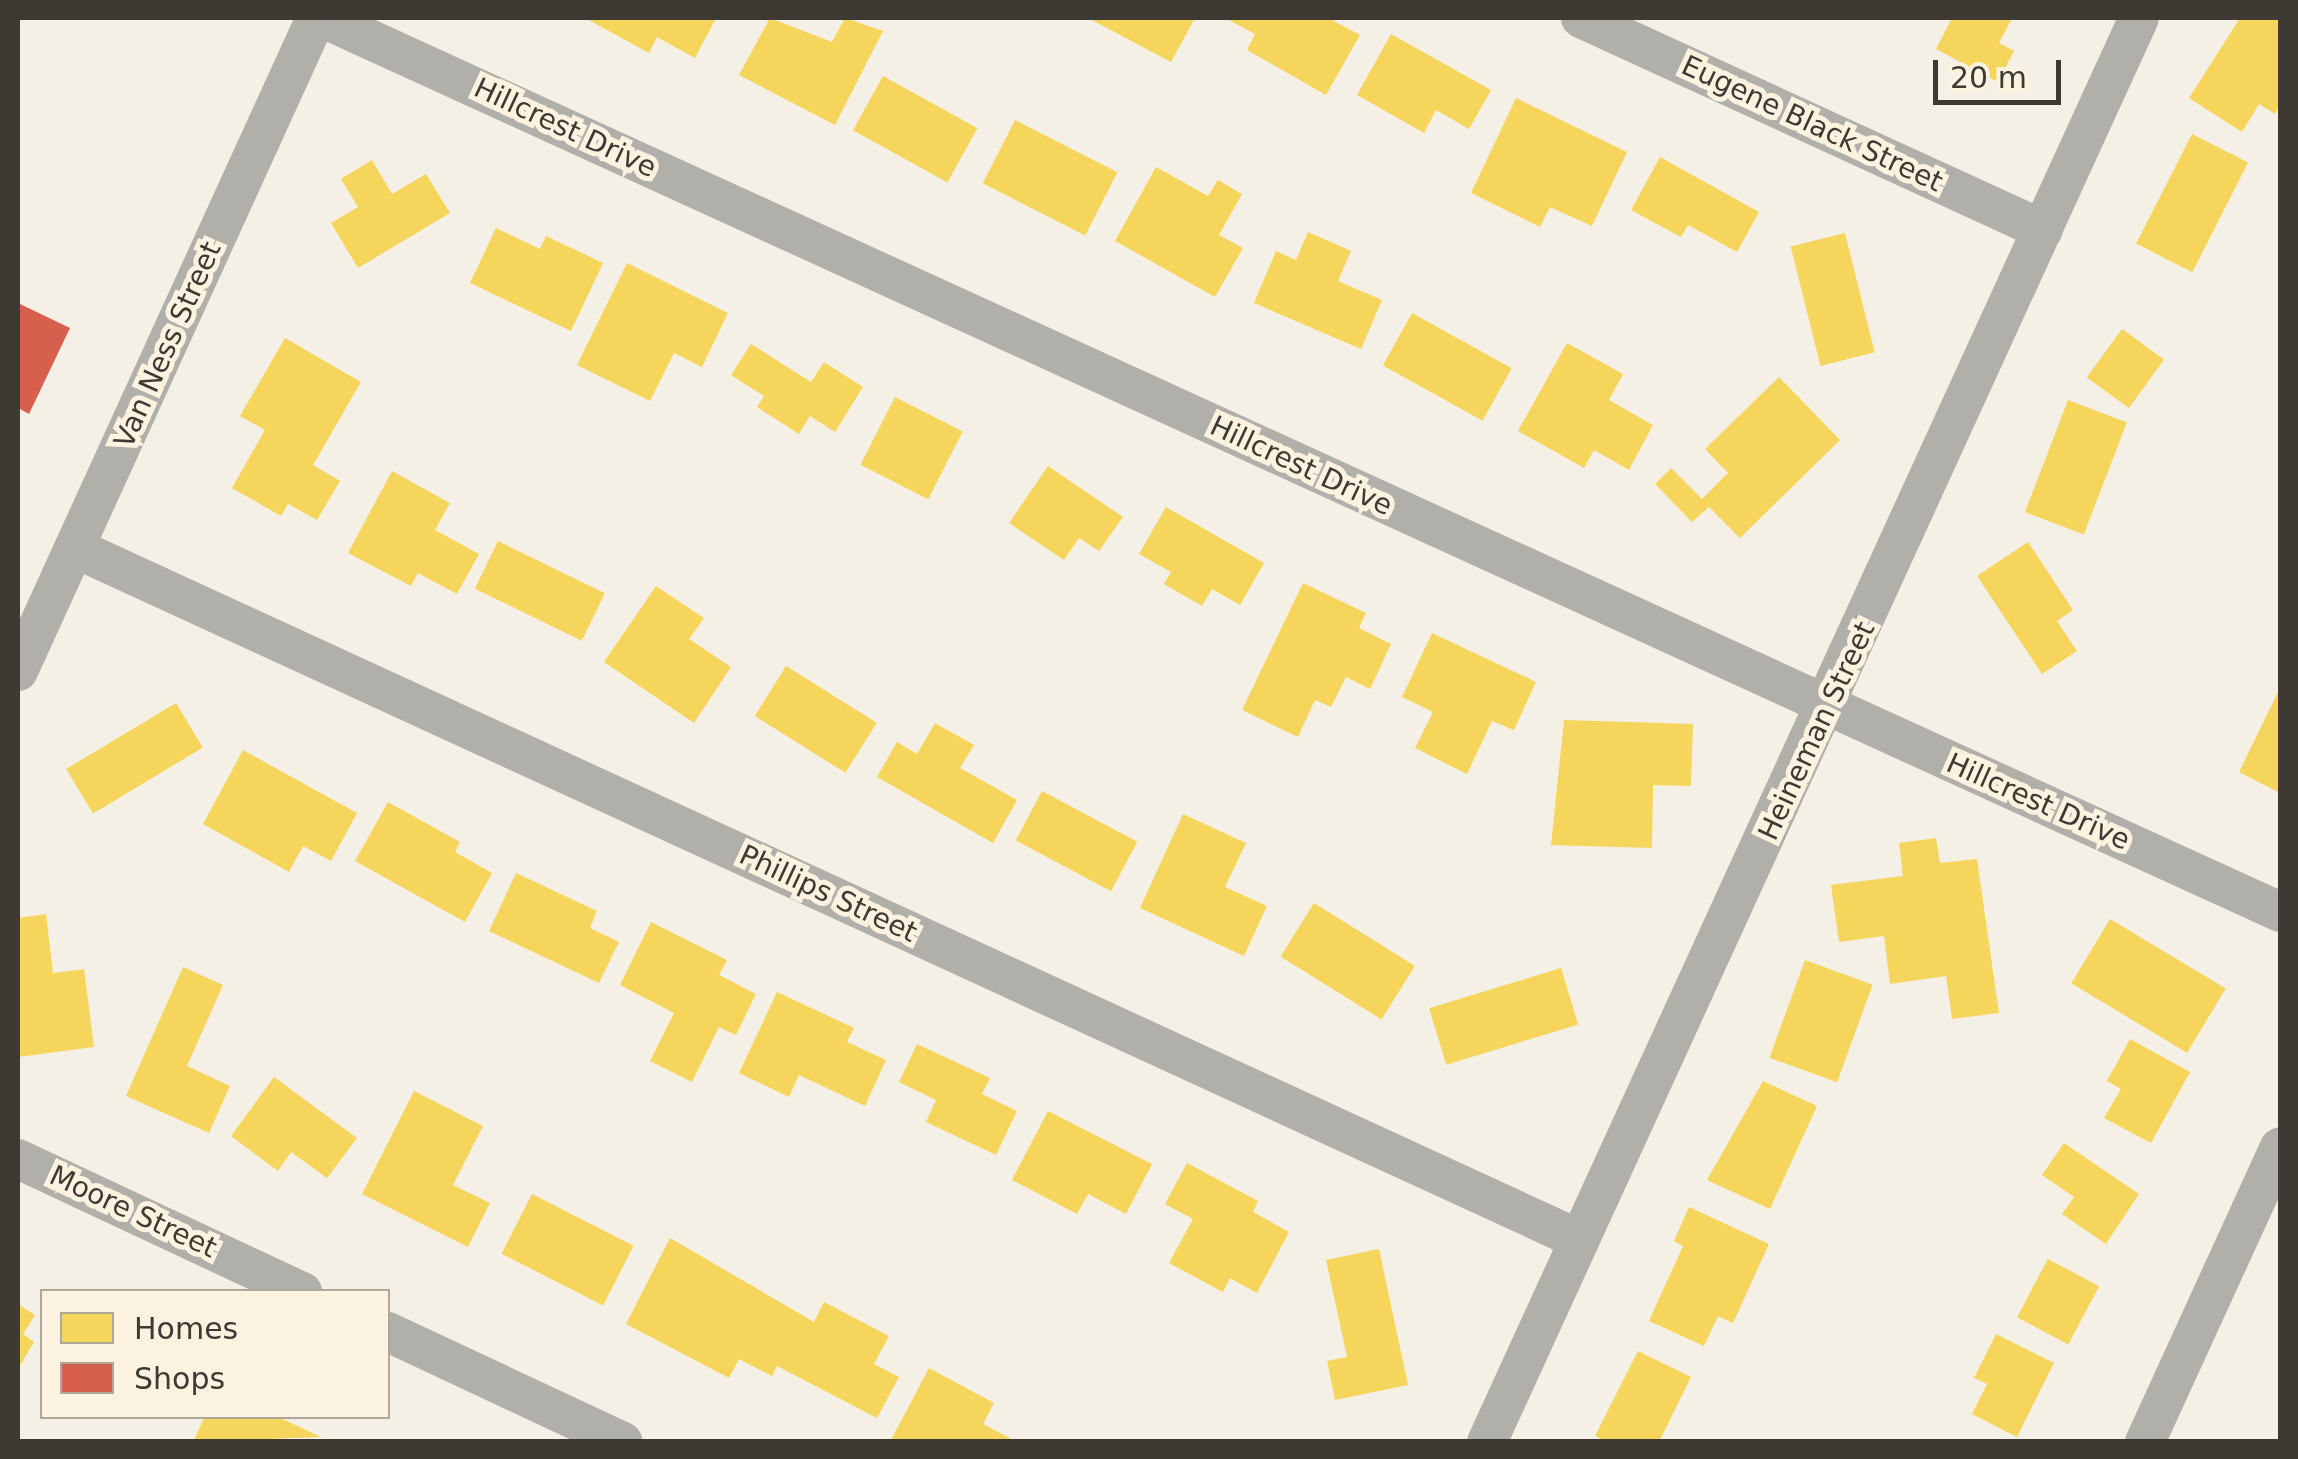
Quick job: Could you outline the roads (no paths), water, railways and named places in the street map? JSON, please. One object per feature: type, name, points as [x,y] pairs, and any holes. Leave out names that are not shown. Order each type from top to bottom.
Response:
[{"type":"street","name":"Van Ness Street","points":[[18,671],[319,18]]},
{"type":"street","name":"Hillcrest Drive","points":[[319,18],[2280,912]]},
{"type":"street","name":"Eugene Black Street","points":[[1581,18],[2043,230]]},
{"type":"street","name":"Heineman Street","points":[[1487,1442],[1828,708],[2139,18]]},
{"type":"street","name":"Phillips Street","points":[[75,548],[1580,1240]]},
{"type":"street","points":[[2145,1442],[2280,1147]]},
{"type":"street","name":"Moore Street","points":[[18,1158],[296,1289]]},
{"type":"street","points":[[390,1333],[623,1442]]}]
